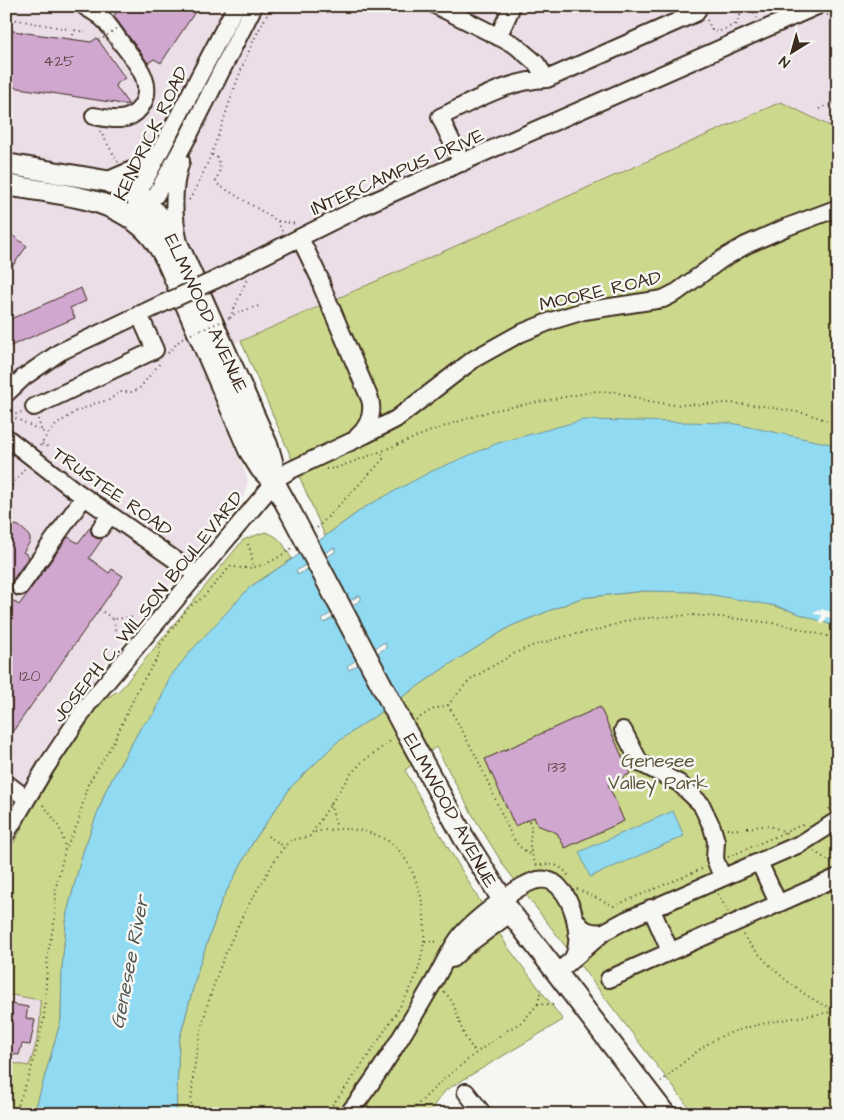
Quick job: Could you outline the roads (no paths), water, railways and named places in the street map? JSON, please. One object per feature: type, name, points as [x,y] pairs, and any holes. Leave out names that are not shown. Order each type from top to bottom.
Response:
[{"type":"main road","name":"ELMWOOD AVENUE","points":[[6,164],[106,180],[143,201],[164,222],[183,256],[268,447],[274,482]]},
{"type":"main road","name":"ELMWOOD AVENUE","points":[[6,185],[89,200],[113,208],[131,218],[152,236],[163,252],[249,450],[256,463],[274,482],[457,826],[507,907],[666,1114]]},
{"type":"street","points":[[84,6],[102,19],[142,69],[146,85],[144,102],[137,111],[126,118],[95,120]]},
{"type":"street","name":"KENDRICK ROAD","points":[[143,201],[142,186],[236,6]]},
{"type":"street","name":"KENDRICK ROAD","points":[[131,218],[143,201],[156,195],[189,135],[254,6]]},
{"type":"street","points":[[438,6],[515,45],[536,63],[547,79]]},
{"type":"street","points":[[498,37],[510,11],[509,6]]},
{"type":"street","name":"INTERCAMPUS DRIVE","points":[[6,394],[35,369],[60,352],[215,280],[295,234],[462,163],[817,6]]},
{"type":"street","points":[[462,163],[440,116],[506,87],[535,79],[547,79],[702,11]]},
{"type":"street","points":[[183,256],[176,225],[174,202],[178,170],[189,135]]},
{"type":"street","points":[[106,180],[141,166],[160,151]]},
{"type":"street","name":"MOORE ROAD","points":[[274,482],[291,470],[396,418],[474,359],[519,334],[551,321],[584,311],[663,299],[677,292],[722,259],[746,245],[838,208]]},
{"type":"street","points":[[295,234],[320,279],[322,288],[372,405],[368,423],[354,440]]},
{"type":"street","points":[[34,407],[156,350],[139,314]]},
{"type":"street","name":"TRUSTEE ROAD","points":[[6,437],[84,497],[197,575]]},
{"type":"street","name":"JOSEPH C. WILSON BOULEVARD","points":[[6,834],[26,798],[88,704],[274,482]]},
{"type":"street","points":[[20,587],[84,497]]},
{"type":"street","points":[[100,529],[110,514]]},
{"type":"street","points":[[623,730],[640,763],[669,777],[688,790],[701,804],[712,827],[716,841],[717,880]]},
{"type":"street","points":[[6,783],[26,798]]},
{"type":"street","points":[[556,973],[604,932],[651,908],[802,843],[838,820]]},
{"type":"street","points":[[759,862],[778,903]]},
{"type":"street","points":[[609,979],[838,877]]},
{"type":"street","points":[[348,1114],[382,1067],[460,936],[485,913],[507,907],[527,884],[546,880],[558,885],[563,891],[579,925],[586,931],[604,932]]},
{"type":"street","points":[[651,908],[670,951]]},
{"type":"street","points":[[572,960],[577,932],[575,918]]},
{"type":"street","points":[[466,1092],[483,1114]]},
{"type":"water","name":"Genesee River","points":[[583,420],[731,423],[830,444],[838,448],[838,627],[776,606],[695,592],[644,591],[581,598],[511,626],[447,666],[336,743],[291,787],[253,842],[222,900],[199,966],[179,1041],[176,1114],[34,1114],[61,1020],[62,968],[67,913],[83,852],[106,790],[141,727],[155,713],[170,677],[190,652],[250,587],[309,548],[365,507],[430,472],[498,443]],"holes":[[[335,548],[335,552],[298,575],[296,571]],[[358,596],[361,596],[361,600],[324,623],[322,619]],[[383,643],[386,643],[386,648],[349,670],[347,666]]]},
{"type":"water","points":[[673,811],[684,836],[590,877],[579,852]]},
{"type":"park label","name":"Genesee Valley Park","points":[[658,771]]}]
